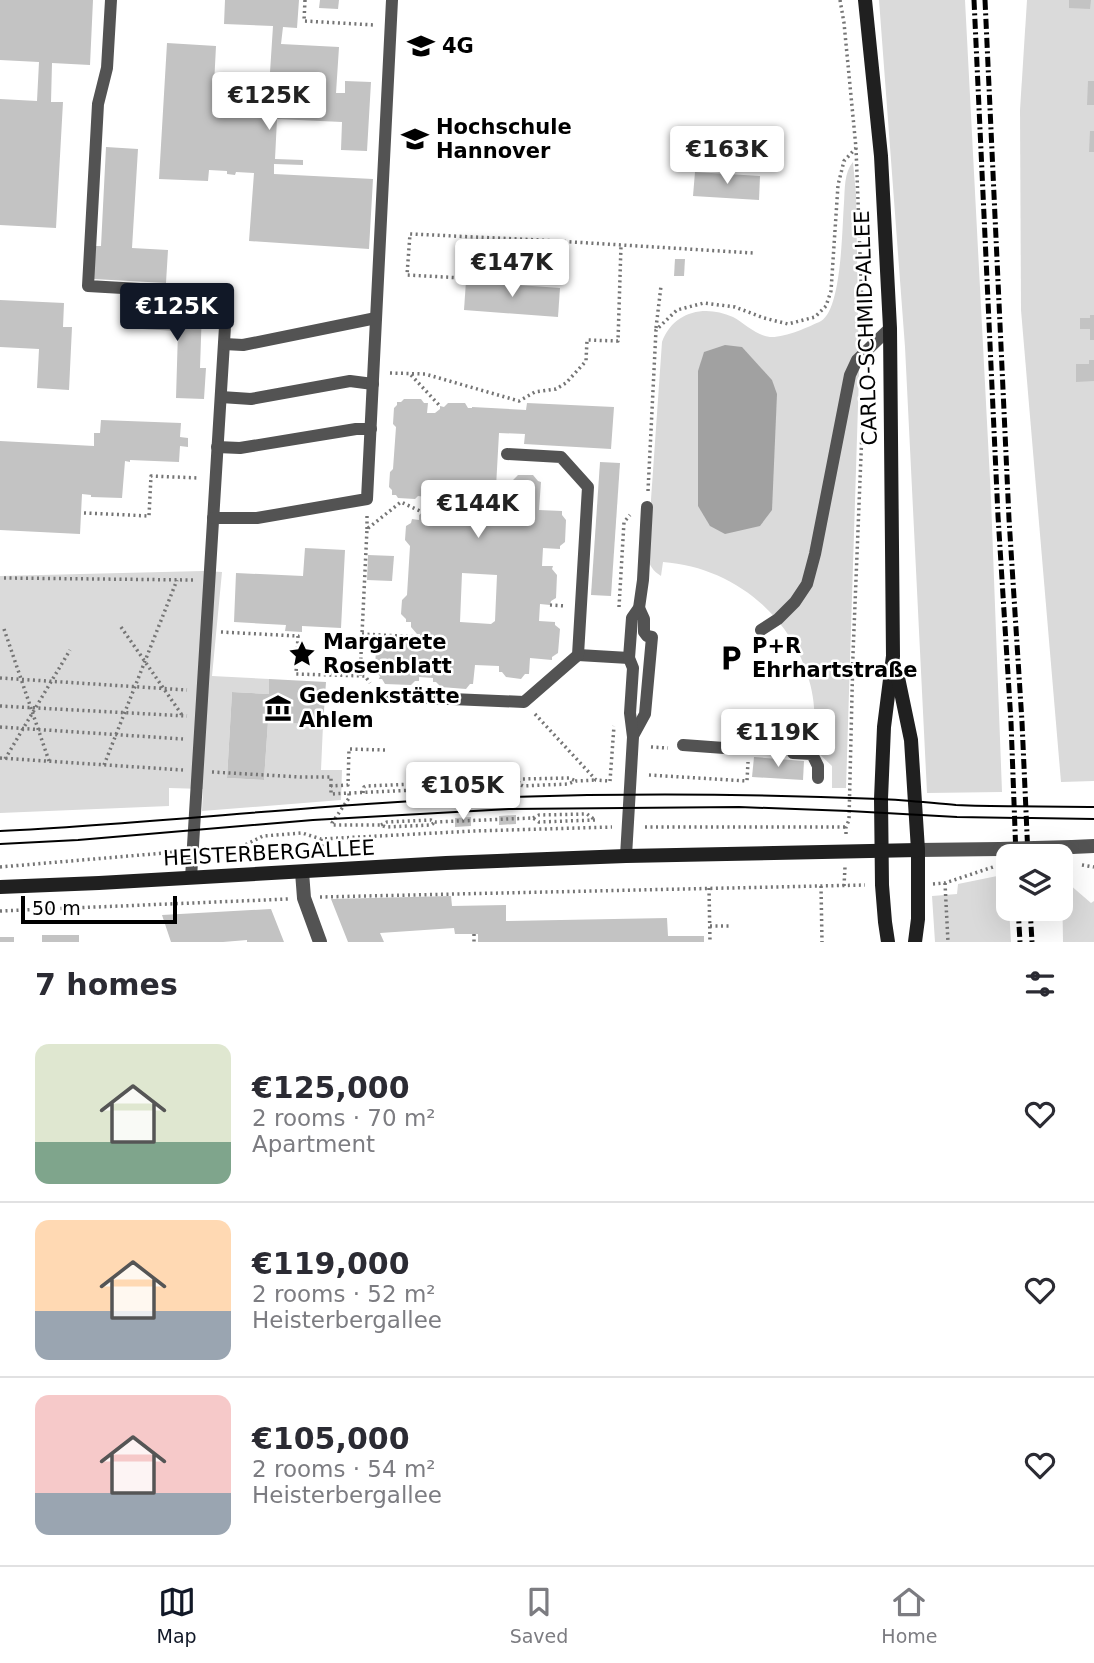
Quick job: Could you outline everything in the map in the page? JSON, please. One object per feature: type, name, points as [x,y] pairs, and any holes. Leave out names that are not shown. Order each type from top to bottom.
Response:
[{"type":"main road","name":"CARLO-SCHMID-ALLEE","points":[[865,0],[881,156],[890,328],[894,656],[884,727],[881,799],[883,897],[888,942]]},
{"type":"main road","name":"CARLO-SCHMID-ALLEE","points":[[894,656],[911,740],[918,850],[918,919],[915,942]]},
{"type":"main road","name":"HEISTERBERGALLEE","points":[[0,887],[446,863],[918,850]]},
{"type":"street","points":[[918,850],[1094,846]]},
{"type":"street","points":[[302,872],[304,898],[320,942]]},
{"type":"lane","points":[[111,0],[107,68],[98,104],[88,286],[227,294],[191,878]]},
{"type":"lane","points":[[213,518],[257,518],[367,499],[393,0]]},
{"type":"lane","points":[[224,345],[243,345],[376,318]]},
{"type":"lane","points":[[761,631],[795,602],[807,583],[850,375],[857,360],[890,328]]},
{"type":"lane","points":[[221,397],[251,399],[373,378]]},
{"type":"lane","points":[[218,447],[240,448],[370,429]]},
{"type":"lane","points":[[508,454],[561,457],[588,487],[578,655]]},
{"type":"lane","points":[[626,856],[633,737],[630,713],[633,668],[629,658],[632,618],[639,608],[643,580],[647,507]]},
{"type":"lane","points":[[633,737],[645,714],[652,637],[643,632],[644,619],[639,608]]},
{"type":"lane","points":[[381,696],[524,702],[578,655],[629,658]]},
{"type":"lane","points":[[683,745],[743,753]]},
{"type":"lane","points":[[793,753],[812,754],[818,766],[818,778]]},
{"type":"path","points":[[305,0],[304,21],[391,26]]},
{"type":"path","points":[[656,330],[677,310],[704,303],[735,307],[788,324],[815,317],[826,306],[831,290],[838,186],[844,161],[856,148]]},
{"type":"path","points":[[540,240],[538,282],[407,275],[410,234],[540,240],[753,253]]},
{"type":"path","points":[[373,378],[425,374],[519,401],[535,392],[556,389],[566,383],[586,361],[587,340],[618,341],[621,245]]},
{"type":"path","points":[[618,619],[624,522],[630,515],[647,507],[656,330],[661,286]]},
{"type":"path","points":[[409,374],[440,406]]},
{"type":"path","points":[[83,513],[149,516],[151,476],[216,479]]},
{"type":"path","points":[[360,676],[366,529],[401,502],[422,512]]},
{"type":"path","points":[[4,578],[209,580]]},
{"type":"path","points":[[104,765],[177,580]]},
{"type":"path","points":[[121,627],[199,740]]},
{"type":"path","points":[[4,629],[49,761]]},
{"type":"path","points":[[206,631],[298,636],[296,674],[365,676],[381,696]]},
{"type":"path","points":[[362,634],[420,637]]},
{"type":"path","points":[[2,758],[70,650]]},
{"type":"path","points":[[0,678],[202,691]]},
{"type":"path","points":[[0,706],[201,716]]},
{"type":"path","points":[[543,722],[596,780]]},
{"type":"path","points":[[0,727],[199,740]]},
{"type":"path","points":[[650,747],[664,748]]},
{"type":"path","points":[[331,786],[348,785],[349,749],[385,750]]},
{"type":"path","points":[[649,775],[747,781],[743,753]]},
{"type":"path","points":[[2,758],[331,777],[331,794],[516,783],[522,779],[569,778],[576,781],[631,782]]},
{"type":"path","points":[[349,793],[349,798],[332,825],[381,825],[391,821],[435,822],[587,814],[595,820],[595,826]]},
{"type":"path","points":[[355,826],[355,838]]},
{"type":"path","points":[[0,867],[239,848],[263,836],[302,833],[321,839],[595,826],[846,827]]},
{"type":"path","points":[[948,942],[945,883],[996,866]]},
{"type":"path","points":[[821,886],[822,942]]},
{"type":"path","points":[[0,911],[304,898],[844,886]]},
{"type":"path","points":[[709,888],[710,942]]},
{"type":"path","points":[[710,926],[732,926]]},
{"type":"path","points":[[474,934],[474,942]]},
{"type":"shaded area","points":[[879,0],[965,0],[991,499],[1002,792],[927,793],[905,347]]},
{"type":"shaded area","points":[[1027,0],[1094,0],[1094,781],[1061,782],[1021,310],[1020,110]]},
{"type":"shaded area","points":[[853,162],[859,374],[846,788],[832,788],[832,766],[814,749],[814,706],[809,680],[788,634],[754,598],[734,584],[712,573],[663,562],[661,576],[652,568],[647,557],[662,342],[667,332],[682,317],[701,311],[733,317],[755,332],[770,337],[789,334],[821,321],[828,313],[837,285],[846,181]]},
{"type":"shaded area","points":[[725,345],[742,347],[772,380],[777,394],[772,510],[760,526],[725,534],[710,526],[698,506],[698,371],[704,352]]},
{"type":"shaded area","points":[[222,572],[212,676],[269,679],[269,694],[232,692],[227,778],[264,780],[268,722],[323,725],[321,770],[342,770],[341,800],[202,811],[203,789],[169,788],[169,806],[0,813],[0,576]]},
{"type":"shaded area","points":[[996,876],[996,921],[1010,921],[1011,942],[935,942],[932,896],[957,894],[958,884]]},
{"type":"shaded area","points":[[1073,887],[1091,903],[1094,901],[1094,942],[1063,942],[1063,921],[1073,921]]},
{"type":"building","points":[[0,0],[93,0],[90,65],[52,63],[51,102],[63,102],[56,228],[0,225],[0,99],[37,101],[39,62],[0,60]]},
{"type":"building","points":[[225,0],[299,0],[297,28],[283,27],[281,44],[339,47],[336,93],[345,93],[345,81],[371,82],[367,151],[341,150],[342,122],[277,119],[275,159],[303,160],[303,165],[274,164],[274,174],[373,179],[369,249],[249,241],[254,173],[236,172],[235,175],[227,174],[227,171],[209,170],[208,181],[159,179],[167,43],[216,46],[214,85],[269,88],[273,26],[224,24]]},
{"type":"building","points":[[320,0],[339,0],[338,9],[319,8]]},
{"type":"building","points":[[1069,0],[1091,0],[1090,9],[1069,8]]},
{"type":"building","points":[[1088,81],[1094,81],[1094,105],[1087,105]]},
{"type":"building","points":[[697,131],[762,135],[761,159],[695,155]]},
{"type":"building","points":[[1090,131],[1094,131],[1094,152],[1089,152]]},
{"type":"building","points":[[106,147],[138,149],[132,248],[168,250],[166,283],[93,279],[94,246],[101,246]]},
{"type":"building","points":[[695,172],[760,176],[759,200],[693,196]]},
{"type":"building","points":[[675,259],[685,259],[684,276],[674,276]]},
{"type":"building","points":[[466,281],[560,288],[558,317],[464,310]]},
{"type":"building","points":[[0,300],[64,303],[63,327],[72,327],[69,390],[37,388],[39,349],[0,347]]},
{"type":"building","points":[[125,306],[202,309],[200,368],[206,368],[204,399],[176,398],[178,331],[124,328]]},
{"type":"building","points":[[1090,315],[1094,315],[1094,340],[1090,340],[1090,329],[1080,329],[1080,318],[1090,318]]},
{"type":"building","points":[[1089,360],[1094,360],[1094,381],[1076,382],[1076,364],[1089,364]]},
{"type":"building","points":[[404,399],[421,399],[428,403],[427,413],[435,413],[440,406],[444,407],[448,403],[465,403],[468,408],[526,410],[527,403],[614,407],[611,449],[524,444],[525,434],[499,433],[496,487],[499,487],[499,484],[510,485],[511,480],[518,475],[533,475],[541,482],[539,510],[562,511],[566,520],[565,542],[560,549],[543,548],[542,566],[553,566],[552,569],[557,575],[556,598],[550,605],[540,604],[539,621],[555,622],[560,629],[558,653],[552,660],[530,658],[529,674],[525,674],[521,679],[506,677],[499,672],[499,666],[475,665],[473,684],[466,689],[441,687],[433,682],[433,678],[419,677],[419,681],[411,685],[385,684],[375,672],[376,646],[381,643],[382,638],[420,641],[420,634],[417,634],[411,627],[411,622],[406,622],[401,614],[402,600],[407,595],[410,546],[405,540],[406,526],[412,519],[419,520],[419,515],[427,509],[427,497],[398,498],[392,495],[389,487],[396,427],[393,424],[394,408],[397,402]],"holes":[[[462,573],[497,575],[495,621],[491,624],[460,622]]]},
{"type":"building","points":[[101,420],[181,423],[180,437],[188,438],[188,447],[180,446],[179,462],[125,461],[122,498],[82,494],[80,534],[0,530],[0,441],[94,446],[94,433],[100,433]]},
{"type":"building","points":[[600,462],[620,463],[611,596],[591,595]]},
{"type":"building","points":[[305,548],[345,550],[341,628],[302,626],[302,632],[285,631],[286,625],[234,622],[236,573],[303,576]]},
{"type":"building","points":[[368,555],[394,556],[392,581],[367,580]]},
{"type":"building","name":"Gedenkstätte Ahlem","points":[[269,679],[326,682],[323,725],[268,722],[264,780],[227,778],[232,692],[269,694]]},
{"type":"building","points":[[754,757],[804,761],[803,780],[752,777]]},
{"type":"building","points":[[460,778],[477,778],[478,787],[461,787]]},
{"type":"building","points":[[516,815],[516,824],[499,825],[499,816]]},
{"type":"building","points":[[471,817],[471,826],[455,827],[455,818]]},
{"type":"building","points":[[451,896],[452,906],[506,905],[506,921],[667,918],[668,936],[704,936],[704,942],[478,942],[478,934],[455,934],[454,928],[380,933],[384,942],[348,942],[331,899]]},
{"type":"building","points":[[271,909],[284,942],[171,942],[162,915]]},
{"type":"building","points":[[42,935],[79,935],[79,942],[42,942]]},
{"type":"building","points":[[0,937],[14,937],[14,942],[0,942]]},
{"type":"tram line","points":[[0,831],[383,803],[557,796],[788,796],[889,799],[973,806],[1094,807]]},
{"type":"tram line","points":[[0,844],[313,820],[509,809],[739,807],[957,817],[1094,819]]},
{"type":"railway","points":[[974,0],[1016,844]]},
{"type":"railway","points":[[985,0],[1009,519],[1027,844]]},
{"type":"railway","points":[[1019,921],[1020,942]]},
{"type":"railway","points":[[1031,921],[1032,942]]},
{"type":"place","name":"4G","points":[[421,46]]},
{"type":"place","name":"Hochschule Hannover","points":[[415,139]]},
{"type":"place","name":"Margarete Rosenblatt","points":[[302,654]]},
{"type":"place","name":"P+R Ehrhartstraße","points":[[731,658]]},
{"type":"place","name":"Gedenkstätte Ahlem","points":[[278,708]]}]
